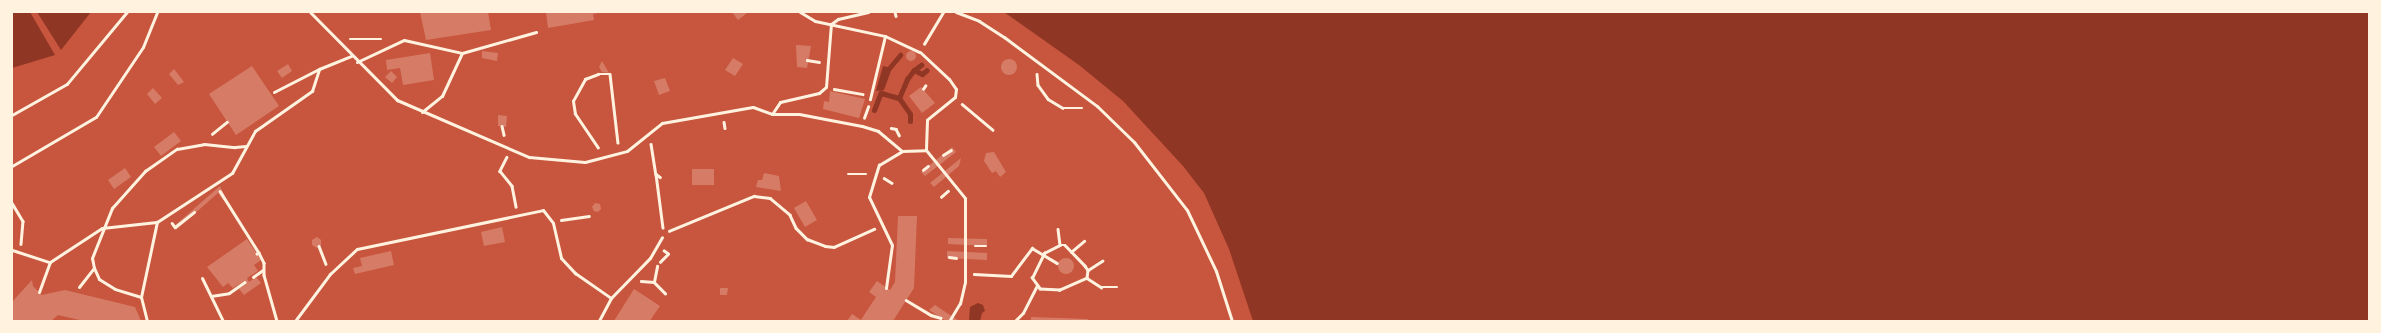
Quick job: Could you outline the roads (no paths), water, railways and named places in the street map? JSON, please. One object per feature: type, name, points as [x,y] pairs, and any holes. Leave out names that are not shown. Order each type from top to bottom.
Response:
[{"type":"lane","points":[[12,166],[96,117],[143,48],[157,12]]},
{"type":"lane","points":[[310,12],[357,62],[397,100],[422,112],[505,145],[529,157],[544,160],[585,162],[627,151],[662,122],[753,108],[772,114],[799,114],[862,126],[878,131],[902,151]]},
{"type":"lane","points":[[800,12],[815,21],[885,36],[920,52],[949,79],[956,90],[953,98],[927,120],[926,150],[965,198],[965,282],[960,303],[949,321]]},
{"type":"lane","points":[[772,114],[780,102],[819,93],[826,88],[831,24],[838,19],[868,12]]},
{"type":"lane","points":[[956,12],[978,21],[1036,61],[1100,109],[1134,142],[1187,210],[1216,271],[1232,321]]},
{"type":"lane","points":[[357,62],[404,40],[462,53],[536,32]]},
{"type":"lane","points":[[870,99],[885,36]]},
{"type":"lane","points":[[422,112],[442,96],[462,53]]},
{"type":"lane","points":[[274,92],[319,69],[352,56]]},
{"type":"lane","points":[[39,292],[50,262],[102,228],[157,222],[232,172],[255,131],[312,91],[319,69]]},
{"type":"lane","points":[[141,297],[115,289],[100,279],[94,268],[92,258],[102,228],[112,208],[145,171],[177,149],[204,144],[235,147],[246,146]]},
{"type":"lane","points":[[886,288],[892,244],[869,197],[879,164],[902,151],[926,150]]},
{"type":"lane","points":[[294,321],[330,274],[357,249],[543,210],[553,223],[561,258],[575,273],[611,298]]},
{"type":"lane","points":[[147,321],[141,297],[157,222]]},
{"type":"lane","points":[[599,321],[611,298],[650,258],[662,237]]},
{"type":"lane","points":[[12,250],[50,262]]},
{"type":"lane","points":[[79,287],[94,268]]},
{"type":"lane","points":[[202,278],[223,321]]},
{"type":"lane","points":[[211,296],[228,293],[247,281]]},
{"type":"waterway","points":[[890,67],[900,55]]},
{"type":"waterway","points":[[914,70],[921,65]]},
{"type":"waterway","points":[[899,98],[907,79],[914,70],[922,74],[927,70]]},
{"type":"waterway","points":[[874,110],[881,92]]},
{"type":"waterway","points":[[881,93],[899,98],[910,114],[910,121]]}]
